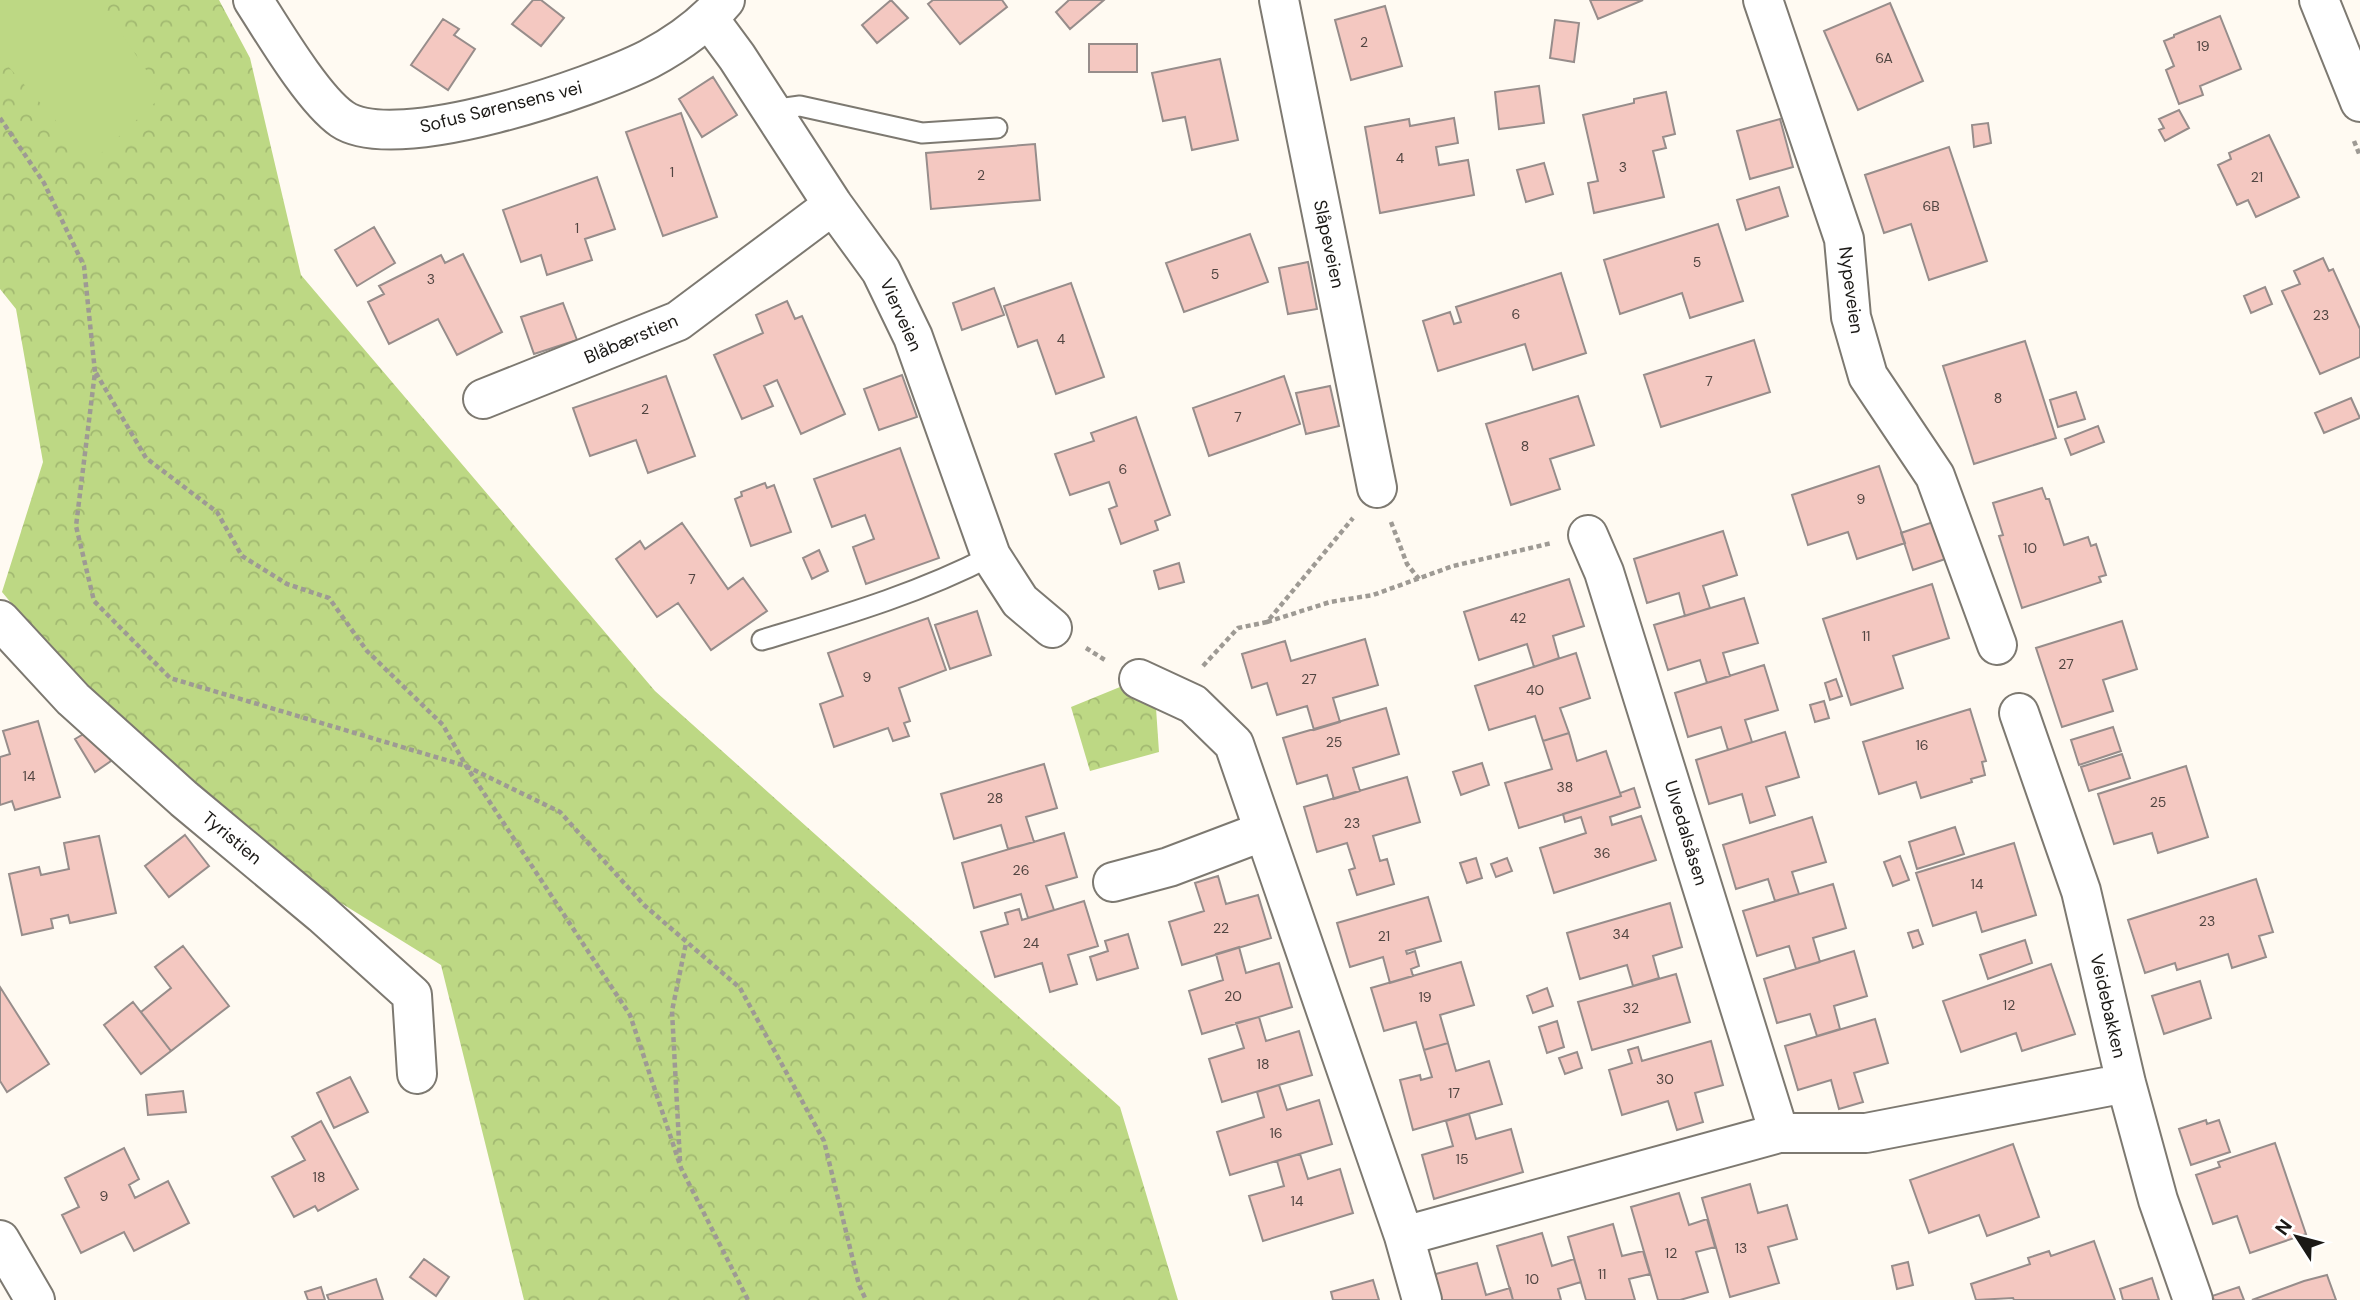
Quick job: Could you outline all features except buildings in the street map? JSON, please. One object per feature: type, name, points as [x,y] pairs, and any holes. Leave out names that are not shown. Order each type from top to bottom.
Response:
[{"type":"street","name":"Sofus Sørensens vei","points":[[253,0],[322,100],[343,120],[375,131],[427,128],[560,96],[604,80],[652,57],[717,10]]},
{"type":"street","name":"Slåpeveien","points":[[1279,0],[1377,488]]},
{"type":"street","name":"Nypeveien","points":[[1763,0],[1844,239],[1851,317],[1868,376],[1935,476],[1997,645]]},
{"type":"street","points":[[2319,0],[2360,102]]},
{"type":"street","name":"Vierveien","points":[[717,10],[771,110],[833,205],[881,271],[913,337],[991,556],[1020,601],[1052,628]]},
{"type":"street","name":"Blåbærstien","points":[[483,399],[678,321],[833,205]]},
{"type":"street","name":"Ulvedalsåsen","points":[[1588,534],[1604,572],[1779,1133]]},
{"type":"street","name":"Tyristien","points":[[0,620],[72,699],[412,995],[417,1074]]},
{"type":"street","points":[[1139,679],[1192,704],[1234,744],[1404,1236],[1422,1300]]},
{"type":"street","name":"Veidebakken","points":[[2018,713],[2081,891],[2126,1083],[2158,1200],[2193,1300]]},
{"type":"street","points":[[1113,882],[1169,867],[1264,831]]},
{"type":"street","points":[[1404,1236],[1779,1133],[1866,1133],[2126,1083]]},
{"type":"street","points":[[0,1240],[35,1300]]},
{"type":"lane","points":[[771,110],[800,106],[922,133],[997,128]]},
{"type":"lane","points":[[762,640],[890,601],[954,575],[991,556]]},
{"type":"path","points":[[0,118],[44,184],[84,266],[95,372],[76,526],[94,601],[170,678],[466,766],[560,812],[644,905],[740,988],[824,1141],[859,1285],[866,1300]]},
{"type":"path","points":[[95,372],[146,458],[218,512],[242,556],[287,584],[329,598],[367,651],[443,725],[466,766],[629,1015],[681,1168],[748,1300]]},
{"type":"path","points":[[1267,622],[1377,488],[1407,564],[1419,579]]},
{"type":"path","points":[[1185,701],[1204,665],[1238,628],[1267,622],[1330,602],[1373,595],[1453,566],[1588,534]]},
{"type":"path","points":[[1052,628],[1139,679]]},
{"type":"path","points":[[681,1168],[672,1011],[685,943]]},
{"type":"green space","points":[[0,0],[219,0],[250,58],[301,275],[655,691],[1120,1107],[1178,1300],[524,1300],[441,965],[336,900],[191,795],[81,687],[2,592],[43,462],[16,309],[0,289]]},
{"type":"green space","points":[[0,0],[99,0],[163,95],[92,162],[0,57]]},
{"type":"green space","points":[[1120,687],[1156,708],[1159,752],[1090,771],[1071,707]]}]
